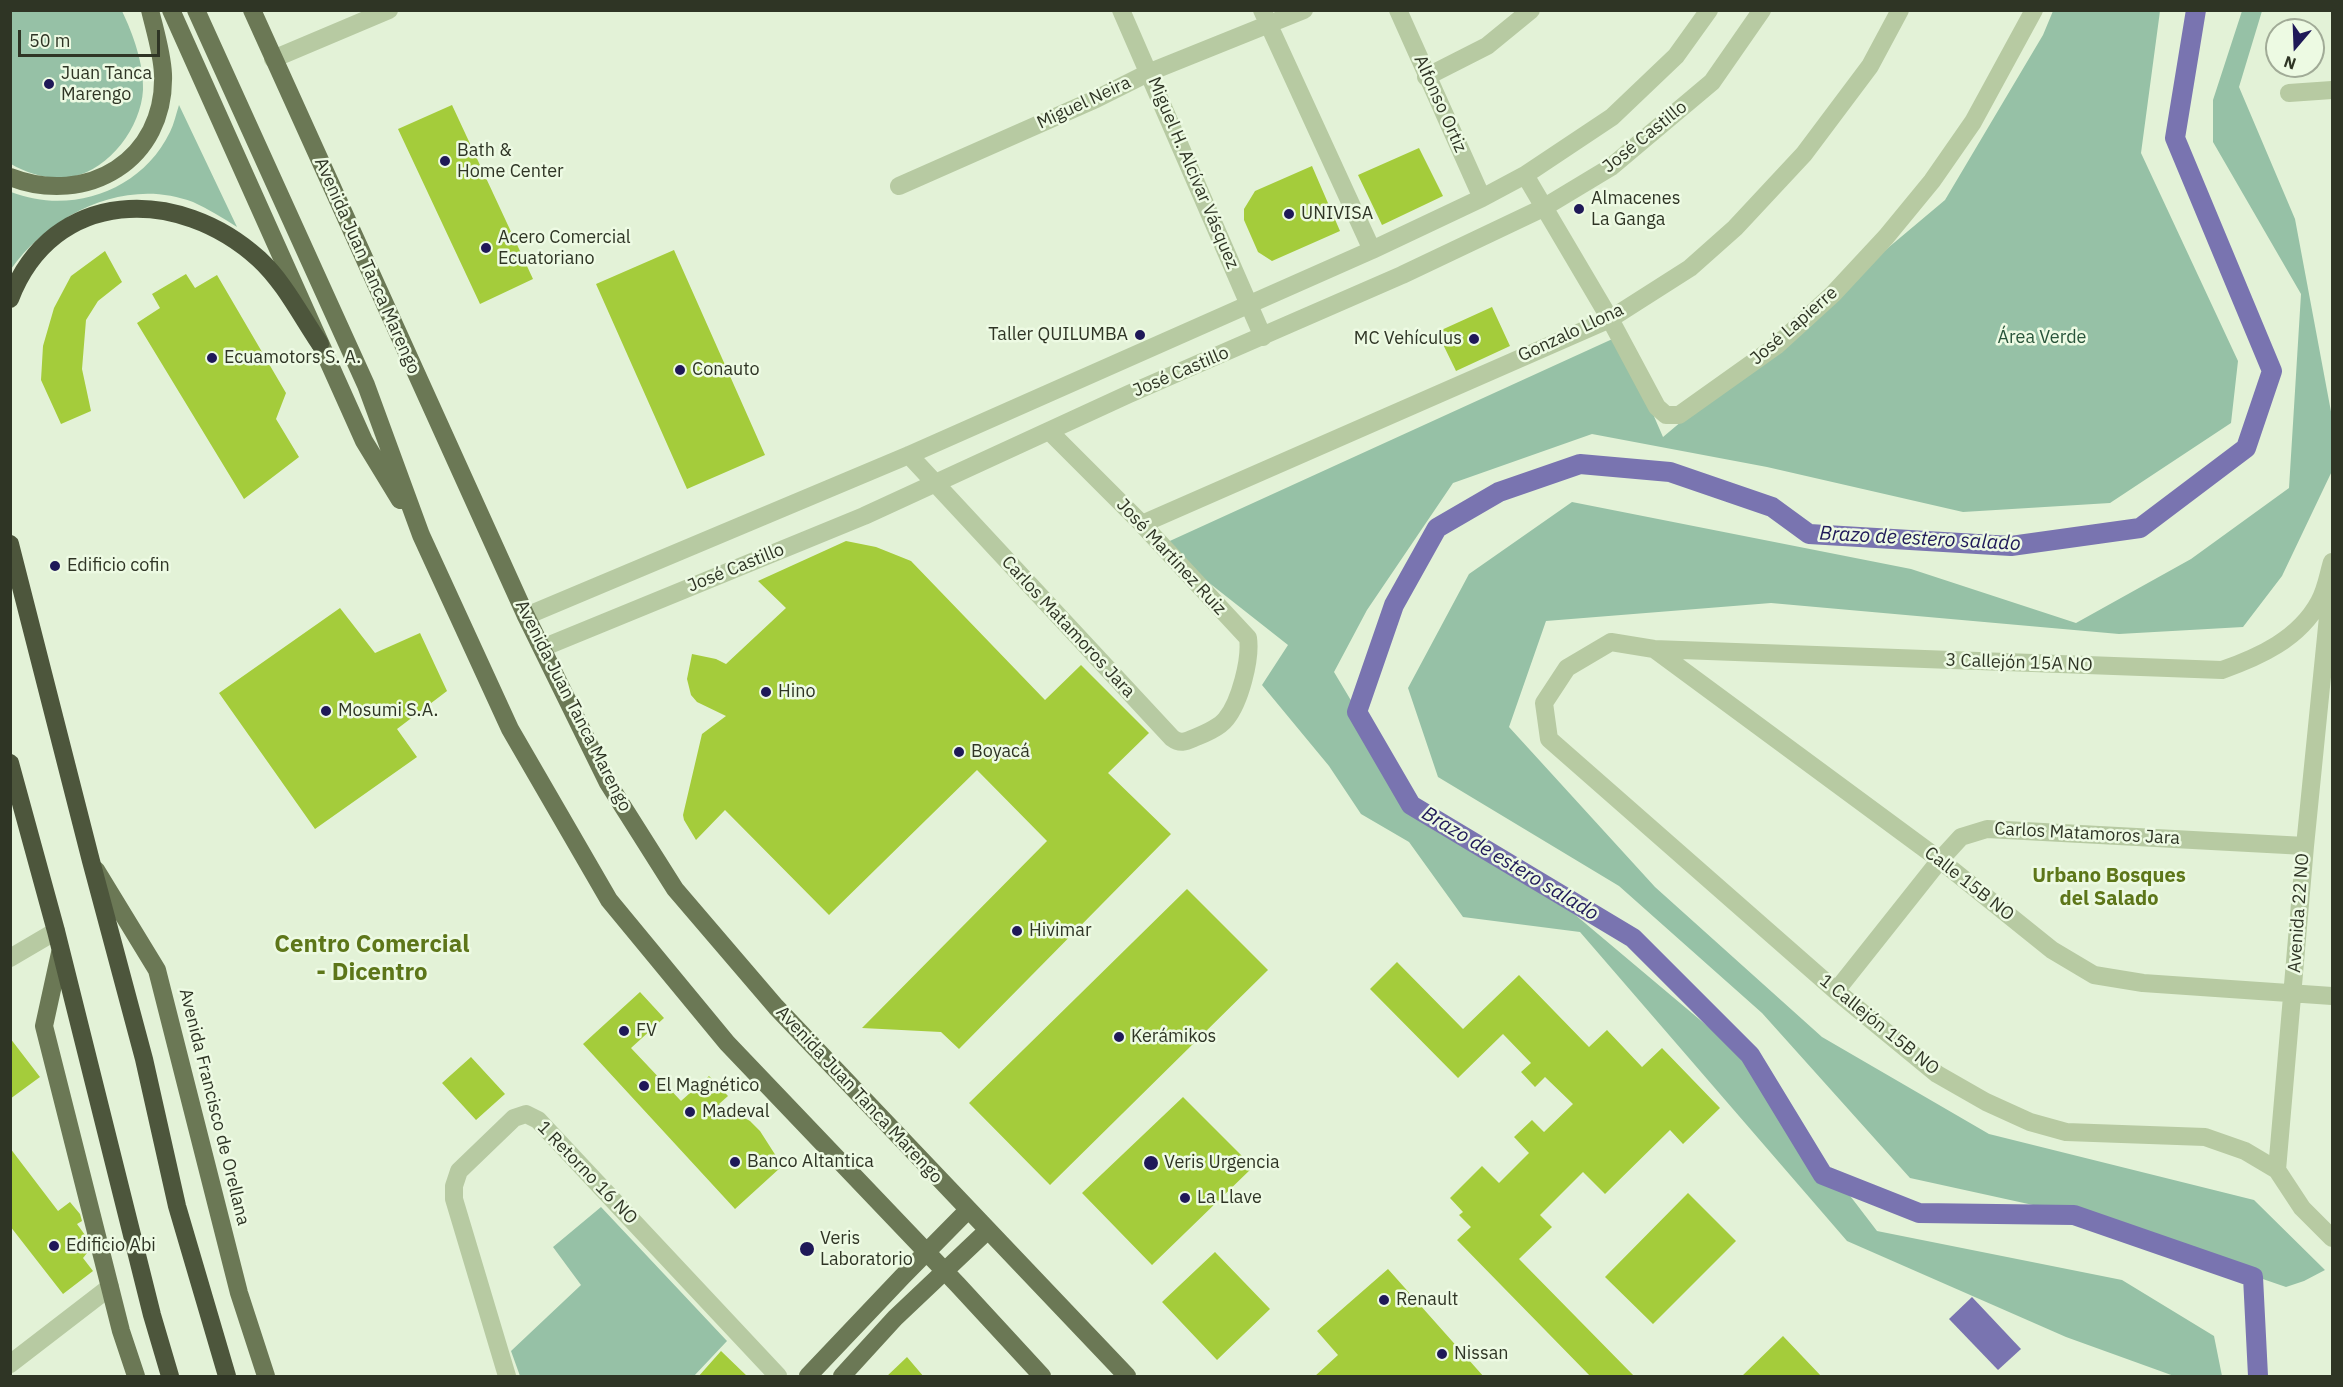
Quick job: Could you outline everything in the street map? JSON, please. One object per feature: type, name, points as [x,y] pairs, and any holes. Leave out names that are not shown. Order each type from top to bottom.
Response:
[{"type":"highway","points":[[10,299],[24,270],[44,247],[67,228],[82,219],[114,209],[133,207],[154,209],[198,219],[215,227],[259,259],[274,275],[320,344]]},
{"type":"highway","name":"Avenida Francisco de Orellana","points":[[10,544],[144,1059],[177,1206],[202,1298],[227,1377]]},
{"type":"highway","points":[[10,763],[56,931],[152,1315],[170,1377]]},
{"type":"main road","points":[[10,177],[49,187],[83,183],[104,177],[136,153],[154,121],[163,75],[150,10]]},
{"type":"main road","points":[[171,10],[364,441],[421,535]]},
{"type":"main road","points":[[196,10],[366,385],[421,535],[510,729],[609,900],[727,1043],[945,1271],[1042,1377]]},
{"type":"main road","name":"Avenida Juan Tanca Marengo","points":[[252,10],[526,616],[608,783],[675,889],[776,1007],[1127,1377]]},
{"type":"main road","name":"Avenida Francisco de Orellana","points":[[91,861],[157,970],[239,1293],[266,1377]]},
{"type":"main road","points":[[60,953],[44,1026],[110,1287],[136,1377]]},
{"type":"main road","points":[[808,1377],[969,1210]]},
{"type":"main road","points":[[842,1377],[895,1318],[988,1230]]},
{"type":"street","points":[[273,59],[389,10]]},
{"type":"street","name":"Miguel H. Alcívar Vásquez","points":[[1121,10],[1150,72],[1263,337]]},
{"type":"street","name":"Miguel Neira","points":[[899,186],[1096,99],[1265,17],[1304,10]]},
{"type":"street","name":"Alfonso Ortiz","points":[[1398,10],[1482,198]]},
{"type":"street","points":[[1426,77],[1487,46],[1531,10]]},
{"type":"street","name":"José Castillo","points":[[526,616],[909,455],[1372,250],[1482,198],[1525,175],[1612,117],[1676,56],[1709,10]]},
{"type":"street","name":"José Castillo","points":[[542,648],[864,516],[1129,394],[1402,275],[1543,208],[1611,167],[1712,81],[1762,10]]},
{"type":"street","name":"Gonzalo Llona","points":[[1142,524],[1610,319],[1690,268],[1712,251],[1757,206],[1804,154],[1854,88],[1885,42],[1900,10]]},
{"type":"street","name":"José Lapierre","points":[[1525,175],[1610,319],[1658,407],[1670,416],[1679,415],[1776,346],[1833,294],[1886,237],[1932,181],[1974,122],[2034,10]]},
{"type":"street","points":[[1265,17],[1372,250]]},
{"type":"street","points":[[2289,93],[2332,90]]},
{"type":"street","name":"José Martínez Ruiz","points":[[1049,430],[1142,524],[1248,638],[1249,657],[1235,701]]},
{"type":"street","name":"Carlos Matamoros Jara","points":[[909,455],[1177,742],[1184,742],[1205,734],[1225,720],[1235,701]]},
{"type":"street","name":"3 Callejón 15A NO","points":[[1549,739],[1544,703],[1567,668],[1611,642],[1654,649],[2222,670],[2254,659],[2281,643],[2307,619],[2320,602],[2332,562]]},
{"type":"street","name":"Avenida 22 NO","points":[[2277,1170],[2332,568]]},
{"type":"street","name":"Calle 15B NO","points":[[1654,649],[1940,861],[2052,951],[2094,975],[2143,983],[2332,996]]},
{"type":"street","name":"1 Callejón 15B NO","points":[[1549,739],[1836,991],[1937,1074],[1986,1102],[2030,1122],[2066,1132],[2205,1137],[2245,1151],[2277,1170]]},
{"type":"street","name":"Carlos Matamoros Jara","points":[[1836,991],[1961,837],[1987,829],[2305,846]]},
{"type":"street","points":[[10,958],[56,931]]},
{"type":"street","name":"1 Retorno 16 NO","points":[[507,1377],[454,1199],[454,1186],[459,1171],[514,1118],[526,1114],[538,1120],[778,1377]]},
{"type":"street","points":[[2277,1170],[2302,1209],[2332,1238]]},
{"type":"street","points":[[10,1364],[110,1287]]},
{"type":"green space","points":[[11,11],[122,11],[140,60],[143,80],[141,104],[130,132],[121,144],[111,156],[86,172],[72,177],[48,177],[32,174],[11,164]]},
{"type":"green space","name":"Área Verde","points":[[2053,11],[2160,11],[2141,153],[2238,361],[2231,423],[2110,503],[1963,512],[1767,467],[1592,434],[1453,483],[1367,610],[1334,672],[1420,816],[1535,881],[1743,1056],[1877,1231],[2122,1280],[2214,1336],[2222,1376],[2174,1376],[2066,1337],[1847,1241],[1580,932],[1463,917],[1409,842],[1361,814],[1329,766],[1262,685],[1288,645],[1161,545],[1619,336],[1663,437],[1945,200],[2043,35]]},
{"type":"green space","points":[[2242,11],[2262,11],[2239,87],[2295,219],[2332,417],[2332,471],[2282,576],[2243,627],[2119,634],[1771,603],[1546,621],[1509,727],[1655,887],[1822,1037],[1989,1134],[2254,1200],[2325,1270],[2286,1287],[2074,1214],[1910,1178],[1762,1013],[1619,886],[1438,777],[1408,688],[1469,574],[1572,502],[1911,569],[2076,623],[2191,559],[2289,488],[2301,294],[2213,142],[2213,100]]},
{"type":"green space","points":[[179,105],[237,227],[193,202],[168,195],[142,194],[116,197],[91,205],[46,232],[27,249],[11,269],[11,192],[57,201],[80,199],[102,193],[123,183],[141,170],[157,153],[171,129]]},
{"type":"green space","points":[[601,1207],[727,1341],[694,1376],[520,1376],[511,1351],[581,1285],[553,1247]]},
{"type":"shaded area","points":[[1972,1297],[2021,1349],[1998,1370],[1949,1319]]},
{"type":"building","points":[[452,105],[533,279],[480,304],[398,129]]},
{"type":"building","points":[[1419,148],[1443,196],[1382,225],[1358,175]]},
{"type":"building","name":"UNIVISA","points":[[1312,166],[1340,231],[1272,261],[1258,252],[1244,220],[1244,209],[1255,191]]},
{"type":"building","name":"Conauto","points":[[674,250],[765,455],[687,489],[596,284]]},
{"type":"building","points":[[105,251],[122,282],[98,301],[86,320],[82,369],[91,411],[61,424],[41,380],[43,346],[54,308],[71,276]]},
{"type":"building","name":"Ecuamotors S. A.","points":[[186,274],[195,288],[217,275],[286,393],[276,419],[299,457],[244,499],[137,323],[160,308],[152,294]]},
{"type":"building","name":"MC Vehículus","points":[[1492,307],[1510,346],[1456,371],[1437,332]]},
{"type":"building","points":[[846,541],[876,547],[911,561],[1045,700],[1081,665],[1149,733],[1108,773],[1171,834],[959,1049],[941,1032],[862,1028],[1047,841],[977,770],[829,915],[725,810],[696,840],[684,820],[683,815],[702,734],[726,716],[697,702],[691,695],[687,679],[692,654],[716,659],[726,664],[786,608],[758,581]]},
{"type":"building","name":"Mosumi S.A.","points":[[340,608],[375,653],[420,633],[447,691],[397,729],[417,757],[315,829],[219,693]]},
{"type":"building","name":"Kerámikos","points":[[1187,889],[1268,970],[1050,1185],[969,1103]]},
{"type":"building","points":[[1397,962],[1463,1029],[1519,975],[1589,1047],[1607,1030],[1642,1067],[1662,1048],[1720,1108],[1683,1144],[1670,1130],[1605,1194],[1583,1172],[1540,1215],[1552,1227],[1519,1259],[1635,1377],[1591,1377],[1457,1240],[1471,1227],[1459,1215],[1463,1212],[1450,1198],[1482,1166],[1499,1183],[1529,1153],[1514,1137],[1532,1120],[1544,1132],[1573,1104],[1545,1077],[1535,1087],[1521,1072],[1531,1063],[1503,1034],[1458,1078],[1370,989]]},
{"type":"building","points":[[640,992],[664,1018],[631,1048],[681,1101],[709,1076],[728,1096],[719,1104],[750,1121],[760,1131],[776,1156],[780,1168],[735,1209],[583,1044]]},
{"type":"building","points":[[10,1038],[40,1077],[10,1099]]},
{"type":"building","points":[[471,1057],[505,1094],[476,1120],[442,1083]]},
{"type":"building","points":[[1183,1097],[1253,1167],[1152,1265],[1082,1193]]},
{"type":"building","points":[[10,1148],[58,1211],[70,1202],[80,1214],[82,1221],[77,1224],[85,1235],[78,1240],[87,1253],[83,1258],[93,1271],[63,1294],[10,1226]]},
{"type":"building","points":[[1688,1193],[1736,1241],[1653,1324],[1605,1277]]},
{"type":"building","name":"La Llave","points":[[1215,1252],[1270,1309],[1217,1360],[1162,1302]]},
{"type":"building","name":"Renault","points":[[1388,1269],[1484,1377],[1314,1377],[1338,1355],[1317,1331]]},
{"type":"building","points":[[1783,1336],[1822,1377],[1741,1377]]},
{"type":"building","points":[[721,1351],[748,1377],[698,1377]]},
{"type":"building","points":[[907,1357],[924,1377],[886,1377]]},
{"type":"waterway","name":"Brazo de estero salado","points":[[2196,10],[2175,138],[2272,371],[2246,448],[2140,528],[2011,546],[1809,534],[1772,507],[1670,472],[1580,464],[1499,492],[1437,528],[1394,605],[1357,712],[1411,805],[1633,938],[1750,1055],[1823,1175],[1919,1213],[2074,1215],[2253,1277],[2258,1376]]},
{"type":"place","name":"Juan Tanca Marengo","points":[[49,84]]},
{"type":"place","name":"Bath & Home Center","points":[[445,161]]},
{"type":"place","name":"Almacenes La Ganga","points":[[1579,209]]},
{"type":"place","name":"UNIVISA","points":[[1289,214]]},
{"type":"place","name":"Acero Comercial Ecuatoriano","points":[[486,248]]},
{"type":"place","name":"Taller QUILUMBA","points":[[1140,335]]},
{"type":"place","name":"MC Vehículus","points":[[1474,339]]},
{"type":"place","name":"Ecuamotors S. A.","points":[[212,358]]},
{"type":"place","name":"Conauto","points":[[680,370]]},
{"type":"place","name":"Edificio cofin","points":[[55,566]]},
{"type":"place","name":"Hino","points":[[766,692]]},
{"type":"place","name":"Mosumi S.A.","points":[[326,711]]},
{"type":"place","name":"Boyacá","points":[[959,752]]},
{"type":"place","name":"Hivimar","points":[[1017,931]]},
{"type":"place","name":"FV","points":[[624,1031]]},
{"type":"place","name":"Kerámikos","points":[[1119,1037]]},
{"type":"place","name":"El Magnético","points":[[644,1086]]},
{"type":"place","name":"Madeval","points":[[690,1112]]},
{"type":"place","name":"Banco Altantica","points":[[735,1162]]},
{"type":"place","name":"Veris Urgencia","points":[[1151,1163]]},
{"type":"place","name":"La Llave","points":[[1185,1198]]},
{"type":"place","name":"Edificio Abi","points":[[54,1246]]},
{"type":"place","name":"Veris Laboratorio","points":[[807,1249]]},
{"type":"place","name":"Renault","points":[[1384,1300]]},
{"type":"place","name":"Nissan","points":[[1442,1354]]},
{"type":"district","name":"Urbano Bosques del Salado","points":[[2109,888]]},
{"type":"district","name":"Centro Comercial - Dicentro","points":[[372,959]]}]
